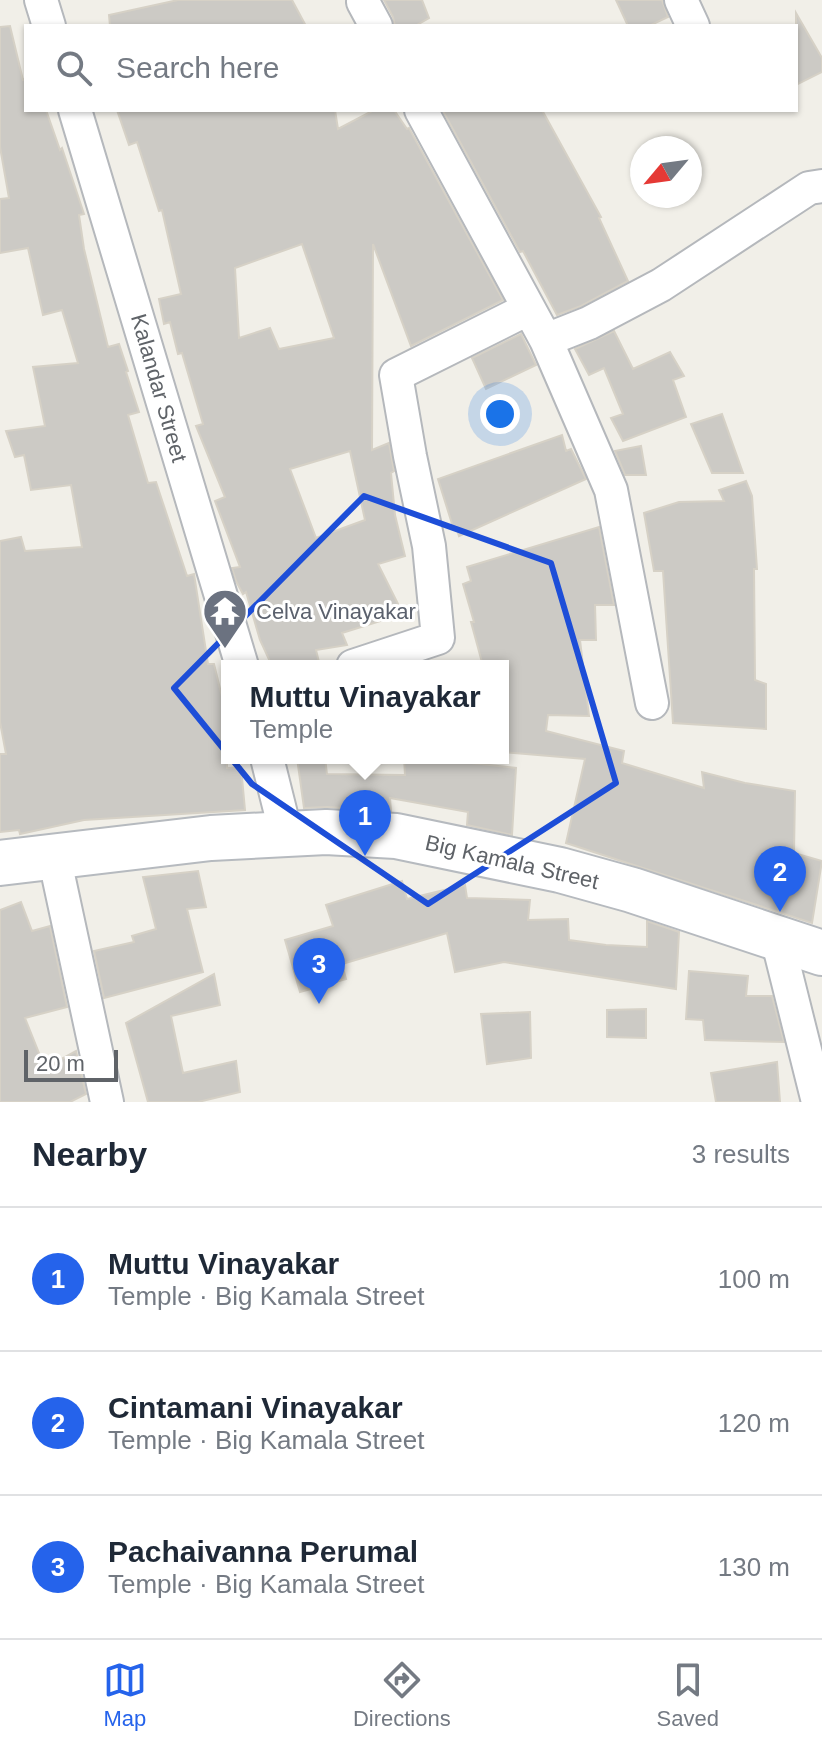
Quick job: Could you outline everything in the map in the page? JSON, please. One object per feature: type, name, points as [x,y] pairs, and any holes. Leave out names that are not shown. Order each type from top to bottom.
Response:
[{"type":"main road","name":"Big Kamala Street","points":[[0,863],[211,838],[326,832],[396,836],[560,870],[632,890],[822,953]]},
{"type":"street","points":[[41,0],[48,24]]},
{"type":"street","points":[[681,0],[692,24]]},
{"type":"street","name":"Kalandar Street","points":[[76,112],[240,660]]},
{"type":"street","points":[[422,112],[546,340],[611,490],[652,703]]},
{"type":"street","points":[[546,340],[589,323],[661,285],[809,188],[822,186]]},
{"type":"street","points":[[371,660],[438,638],[429,546],[396,375],[528,309]]},
{"type":"street","points":[[268,764],[286,834]]},
{"type":"street","points":[[54,856],[107,1102]]},
{"type":"street","points":[[777,938],[818,1102]]},
{"type":"highlighted area","points":[[364,496],[551,563],[616,783],[428,904],[252,784],[174,688]]},
{"type":"building","points":[[178,0],[292,0],[305,24],[110,24],[109,15]]},
{"type":"building","points":[[384,0],[422,0],[429,18],[418,24],[395,24]]},
{"type":"building","points":[[616,0],[662,0],[668,17],[653,24],[627,24]]},
{"type":"building","points":[[796,13],[822,58],[822,72],[798,84],[798,24]]},
{"type":"building","points":[[10,26],[24,80],[24,112],[47,112],[84,214],[79,215],[84,249],[108,347],[119,344],[128,371],[139,412],[128,415],[148,483],[156,482],[187,576],[194,574],[208,664],[214,664],[221,693],[221,764],[227,764],[227,768],[241,767],[245,810],[84,820],[20,834],[19,830],[0,832],[0,754],[6,754],[0,722],[0,541],[21,537],[25,551],[82,547],[71,485],[31,490],[24,455],[15,457],[6,431],[45,426],[33,367],[78,363],[62,310],[43,315],[28,248],[0,253],[0,199],[9,198],[0,147],[0,27]]},
{"type":"building","points":[[118,112],[335,112],[338,129],[370,112],[395,112],[409,128],[503,300],[411,346],[373,244],[372,450],[389,443],[394,471],[391,473],[395,515],[405,556],[378,564],[403,614],[342,633],[347,645],[316,650],[318,660],[269,660],[246,592],[243,594],[236,581],[232,568],[240,567],[215,501],[225,497],[196,426],[203,424],[182,353],[178,354],[170,322],[164,324],[159,299],[181,294],[162,210],[159,211],[137,142],[129,145]],"holes":[[[302,244],[334,338],[279,349],[270,328],[239,338],[235,268]],[[350,451],[365,520],[316,538],[290,469]]]},
{"type":"building","points":[[444,112],[543,112],[601,217],[628,281],[557,315],[523,251],[520,252]]},
{"type":"building","points":[[614,331],[633,369],[670,352],[684,376],[673,380],[686,417],[623,441],[611,418],[623,414],[604,368],[589,375],[575,349]]},
{"type":"building","points":[[521,334],[536,365],[486,389],[472,358]]},
{"type":"building","points":[[722,414],[743,473],[712,473],[691,424]]},
{"type":"building","points":[[562,435],[566,451],[571,449],[586,479],[459,536],[456,526],[453,527],[438,479]]},
{"type":"building","points":[[641,446],[646,475],[625,475],[615,451]]},
{"type":"building","points":[[746,481],[752,496],[757,569],[754,569],[755,680],[766,684],[766,729],[673,723],[663,571],[654,571],[644,513],[679,502],[724,501],[719,490]]},
{"type":"building","points":[[599,527],[614,605],[595,605],[596,640],[580,640],[589,716],[548,715],[546,731],[624,751],[622,763],[704,788],[702,772],[795,791],[794,853],[822,861],[812,923],[566,843],[585,759],[509,753],[509,660],[481,660],[463,584],[471,581],[467,567]]},
{"type":"building","points":[[298,764],[326,764],[327,774],[405,775],[404,764],[480,764],[516,768],[512,835],[467,825],[468,812],[390,798],[391,811],[304,808]]},
{"type":"building","points":[[198,871],[206,907],[187,909],[203,972],[104,998],[94,951],[134,942],[132,936],[156,929],[143,877]]},
{"type":"building","points":[[402,881],[407,899],[465,885],[467,898],[530,900],[528,920],[568,919],[569,940],[647,947],[647,921],[679,932],[676,989],[504,962],[455,972],[447,933],[342,964],[346,979],[300,992],[285,940],[333,926],[326,905]]},
{"type":"building","points":[[21,902],[32,931],[50,926],[67,1007],[25,1018],[45,1068],[76,1051],[86,1094],[70,1102],[0,1102],[0,910]]},
{"type":"building","points":[[689,971],[748,976],[746,996],[772,996],[784,1042],[705,1040],[703,1020],[686,1019]]},
{"type":"building","points":[[214,974],[220,1005],[171,1016],[183,1073],[236,1061],[240,1092],[198,1102],[148,1102],[126,1023]]},
{"type":"building","points":[[646,1009],[646,1038],[607,1037],[607,1010]]},
{"type":"building","points":[[530,1012],[531,1058],[487,1064],[481,1014]]},
{"type":"building","points":[[777,1062],[780,1102],[716,1102],[711,1073]]},
{"type":"place","name":"Celva Vinayakar","points":[[225,650]]},
{"type":"place","name":"Muttu Vinayakar","points":[[365,856]]},
{"type":"place","name":"Cintamani Vinayakar","points":[[780,912]]},
{"type":"place","name":"Pachaivanna Perumal","points":[[319,1004]]}]
